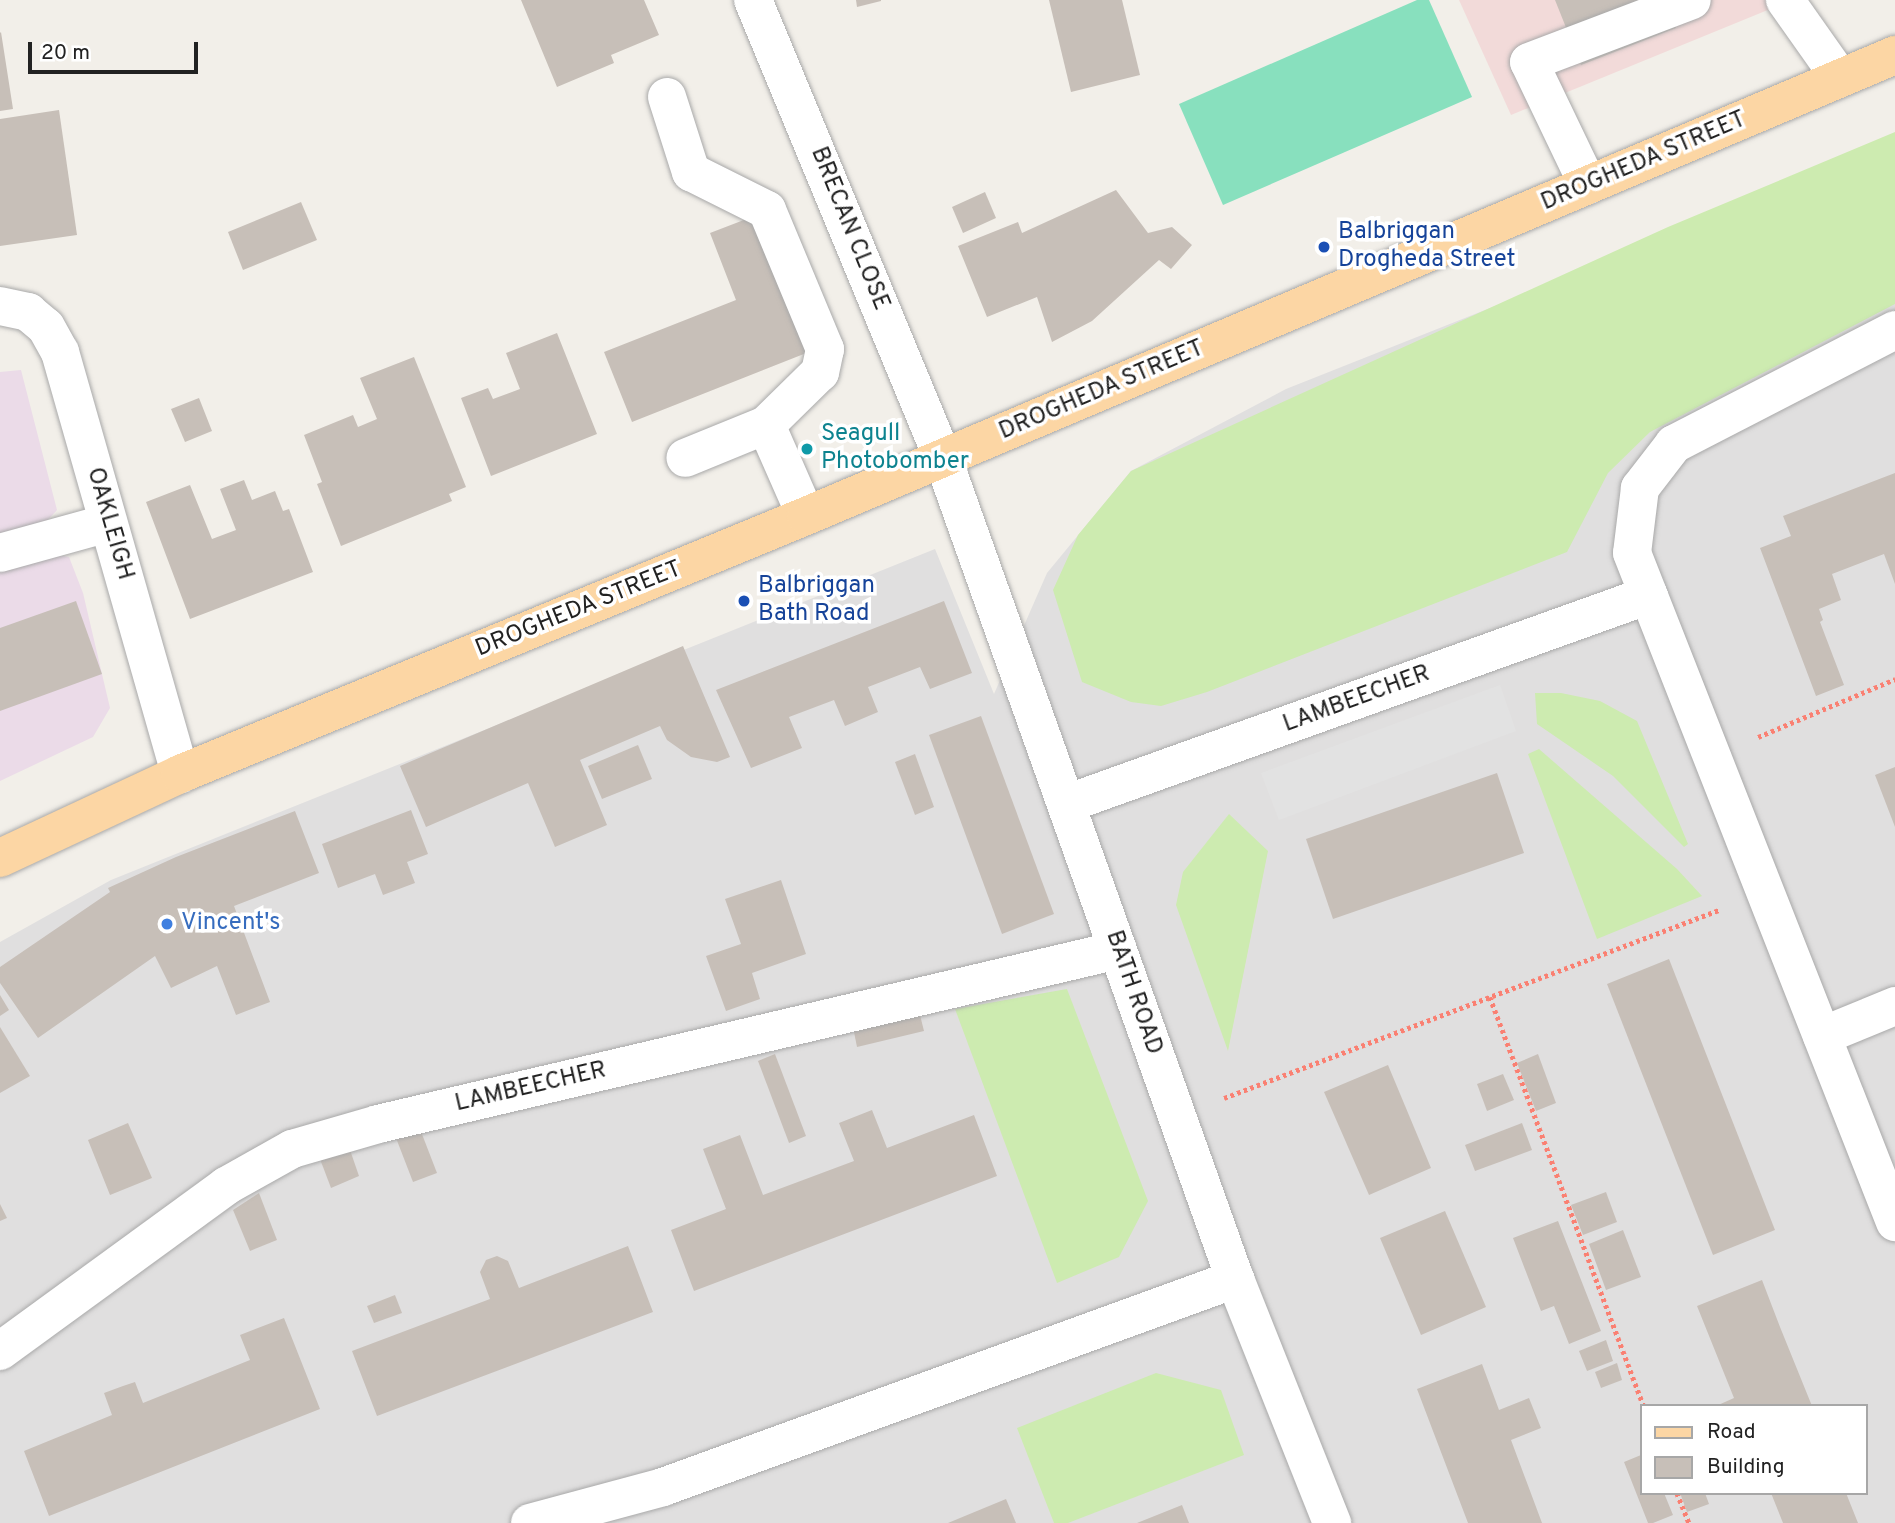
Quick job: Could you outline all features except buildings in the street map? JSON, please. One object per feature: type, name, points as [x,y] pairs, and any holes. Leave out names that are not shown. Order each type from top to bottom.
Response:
[{"type":"main road","name":"DROGHEDA STREET","points":[[0,858],[180,774],[943,459],[1895,55]]},
{"type":"street","name":"BRECAN CLOSE","points":[[753,0],[943,459]]},
{"type":"street","points":[[1588,185],[1529,62],[1692,0]]},
{"type":"street","points":[[1785,0],[1840,78]]},
{"type":"street","points":[[667,97],[691,172],[767,210],[825,349],[820,372],[766,425],[685,458]]},
{"type":"street","name":"OAKLEIGH","points":[[0,306],[28,312],[46,327],[60,352],[180,774]]},
{"type":"street","points":[[1895,330],[1674,444],[1640,488],[1632,553],[1895,1222]]},
{"type":"street","points":[[766,425],[806,516]]},
{"type":"street","name":"BATH ROAD","points":[[943,459],[1235,1279],[1332,1523]]},
{"type":"street","points":[[0,553],[108,523]]},
{"type":"street","name":"LAMBEECHER","points":[[1066,804],[1648,595]]},
{"type":"street","name":"LAMBEECHER","points":[[0,1351],[226,1186],[292,1149],[378,1124],[1118,950]]},
{"type":"street","points":[[1822,1036],[1895,1006]]},
{"type":"street","points":[[530,1523],[663,1488],[1235,1279]]},
{"type":"path","points":[[1712,757],[1895,679]]},
{"type":"path","points":[[1176,1116],[1766,893]]},
{"type":"path","points":[[1490,997],[1643,1404]]},
{"type":"path","points":[[1678,1495],[1689,1523]]},
{"type":"shaded area","points":[[1459,0],[1792,0],[1511,115]]},
{"type":"shaded area","points":[[1895,147],[1895,1523],[0,1523],[0,942],[111,880],[935,549],[994,694],[1047,573],[1131,471],[1286,389]]},
{"type":"shaded area","points":[[21,370],[57,510],[45,523],[52,554],[69,557],[83,593],[110,708],[93,737],[0,781],[0,372]]},
{"type":"shaded area","points":[[1500,685],[1516,731],[1279,820],[1261,773]]},
{"type":"green space","points":[[1417,0],[1429,0],[1472,97],[1223,205],[1179,104]]},
{"type":"green space","points":[[1895,132],[1895,304],[1650,432],[1608,473],[1567,552],[1207,692],[1161,706],[1131,702],[1082,682],[1053,590],[1078,535],[1131,471],[1668,227]]},
{"type":"green space","points":[[1535,693],[1561,693],[1600,701],[1637,721],[1688,844],[1684,847],[1613,776],[1537,724]]},
{"type":"green space","points":[[1539,749],[1677,869],[1702,896],[1597,939],[1528,754]]},
{"type":"green space","points":[[1229,814],[1268,851],[1228,1051],[1176,905],[1183,872]]},
{"type":"green space","points":[[1067,989],[1148,1201],[1119,1257],[1057,1283],[955,1009]]},
{"type":"green space","points":[[1156,1373],[1221,1390],[1244,1455],[1068,1523],[1054,1523],[1017,1428]]},
{"type":"place","name":"Balbriggan Drogheda Street","points":[[1324,247]]},
{"type":"place","name":"Seagull Photobomber","points":[[807,449]]},
{"type":"place","name":"Balbriggan Bath Road","points":[[744,601]]},
{"type":"place","name":"Vincent's","points":[[167,924]]}]
